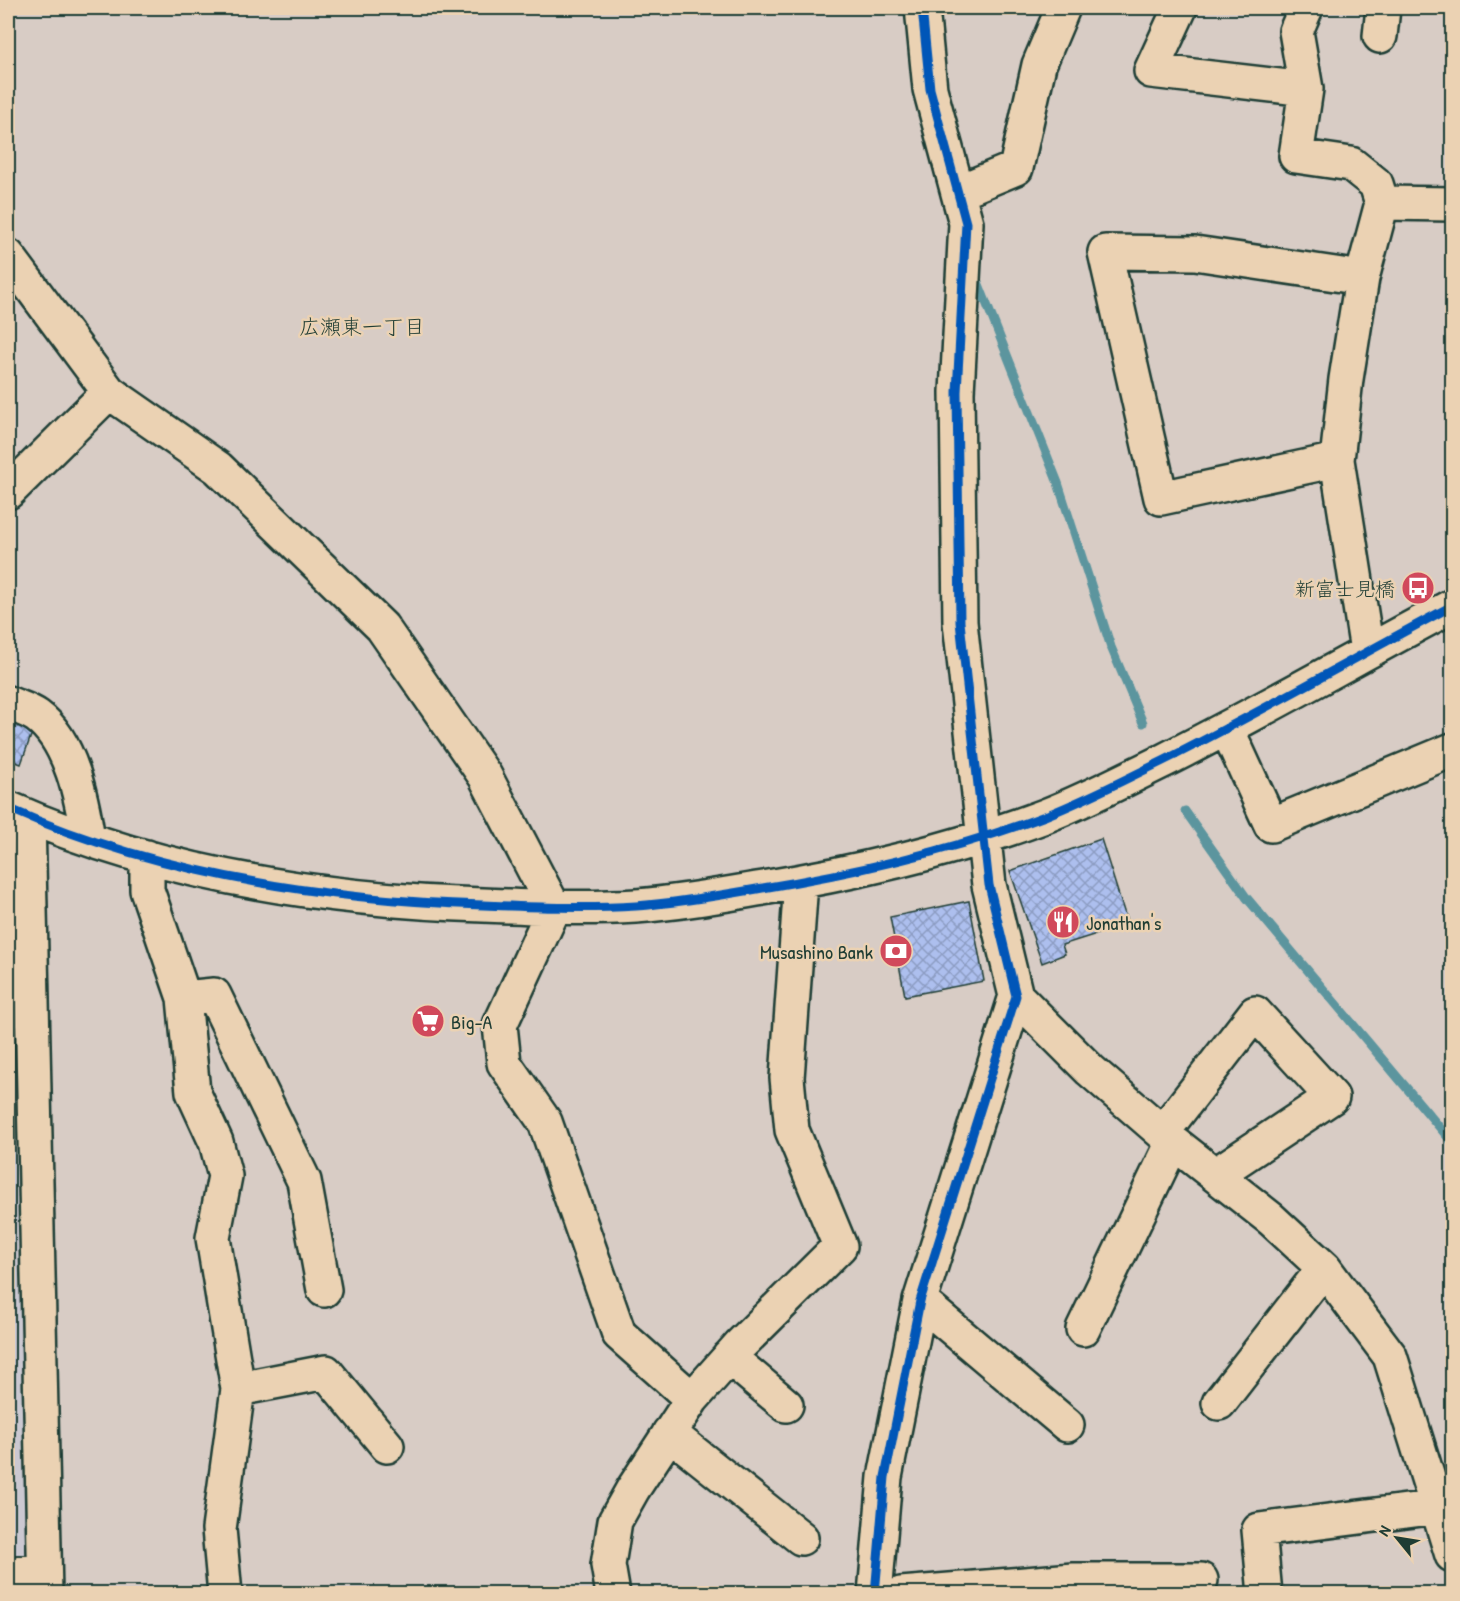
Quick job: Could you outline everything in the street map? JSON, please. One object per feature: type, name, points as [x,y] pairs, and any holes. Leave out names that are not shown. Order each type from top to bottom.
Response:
[{"type":"street","points":[[922,8],[930,89],[966,224],[957,392],[960,622],[989,885],[1016,996],[1089,1070],[1271,1219],[1324,1268],[1390,1356],[1444,1516],[1452,1556]]},
{"type":"street","points":[[958,192],[1016,168],[1039,65],[1063,8]]},
{"type":"street","points":[[1180,8],[1151,71],[1306,89]]},
{"type":"street","points":[[1306,8],[1296,31],[1306,89],[1296,156],[1351,164],[1376,184],[1382,203],[1362,278],[1346,379],[1337,460],[1367,651]]},
{"type":"street","points":[[1382,203],[1452,204]]},
{"type":"street","points":[[1337,460],[1161,498],[1105,252],[1195,253],[1362,278]]},
{"type":"street","points":[[8,256],[108,392],[218,468],[382,627],[484,776],[554,908]]},
{"type":"street","points":[[8,492],[108,392]]},
{"type":"street","points":[[8,1573],[45,1583],[18,812],[147,857],[238,879],[324,894],[431,903],[554,908],[636,906],[681,901],[801,882],[892,863],[1048,815],[1227,729],[1452,606]]},
{"type":"street","points":[[8,702],[37,716],[55,734],[80,792],[88,838]]},
{"type":"street","points":[[1227,729],[1271,825],[1452,750]]},
{"type":"street","points":[[147,857],[147,890],[183,998],[193,1092],[216,1142],[225,1176],[213,1238],[238,1389],[219,1529],[225,1593]]},
{"type":"street","points":[[613,1593],[608,1565],[615,1521],[669,1433],[692,1399],[729,1357],[840,1246],[792,1130],[788,1088],[801,882]]},
{"type":"street","points":[[554,908],[500,1025],[504,1063],[545,1122],[619,1334],[692,1399]]},
{"type":"street","points":[[183,998],[214,995],[304,1180],[324,1290]]},
{"type":"street","points":[[875,1593],[885,1477],[920,1301],[1016,996]]},
{"type":"street","points":[[1083,1329],[1168,1137],[1255,1013],[1332,1097],[1215,1175]]},
{"type":"street","points":[[1219,1403],[1324,1268]]},
{"type":"street","points":[[920,1301],[1067,1425]]},
{"type":"street","points":[[729,1357],[786,1405]]},
{"type":"street","points":[[238,1389],[326,1372],[387,1446]]},
{"type":"street","points":[[669,1433],[801,1538]]},
{"type":"street","points":[[1265,1593],[1259,1530],[1444,1516]]},
{"type":"street","points":[[901,1593],[1073,1580],[1201,1580]]},
{"type":"shaded area","points":[[8,890],[28,1593],[28,1594],[8,1593]]},
{"type":"building","points":[[8,714],[33,730],[21,764],[8,759]]},
{"type":"building","points":[[1101,839],[1128,924],[1062,945],[1065,954],[1042,963],[1010,871]]},
{"type":"building","points":[[969,901],[984,981],[905,996],[890,917]]},
{"type":"waterway","points":[[976,277],[1058,483],[1111,647],[1143,723]]},
{"type":"waterway","points":[[1185,811],[1246,897],[1452,1142]]},
{"type":"cycle path","points":[[875,1594],[885,1477],[920,1301],[1016,996],[989,885],[960,622],[957,392],[966,223],[930,89],[922,8]]},
{"type":"cycle path","points":[[8,808],[65,831],[122,850],[181,866],[301,890],[422,902],[579,908],[651,905],[682,901],[794,883],[903,860],[975,840],[1045,816],[1105,790],[1200,742],[1452,606]]},
{"type":"place","name":"新富士見橋","points":[[1418,588]]},
{"type":"place","name":"Jonathan's","points":[[1063,922]]},
{"type":"place","name":"Musashino Bank","points":[[896,951]]},
{"type":"place","name":"Big-A","points":[[428,1021]]},
{"type":"district","name":"広瀬東一丁目","points":[[362,326]]}]
